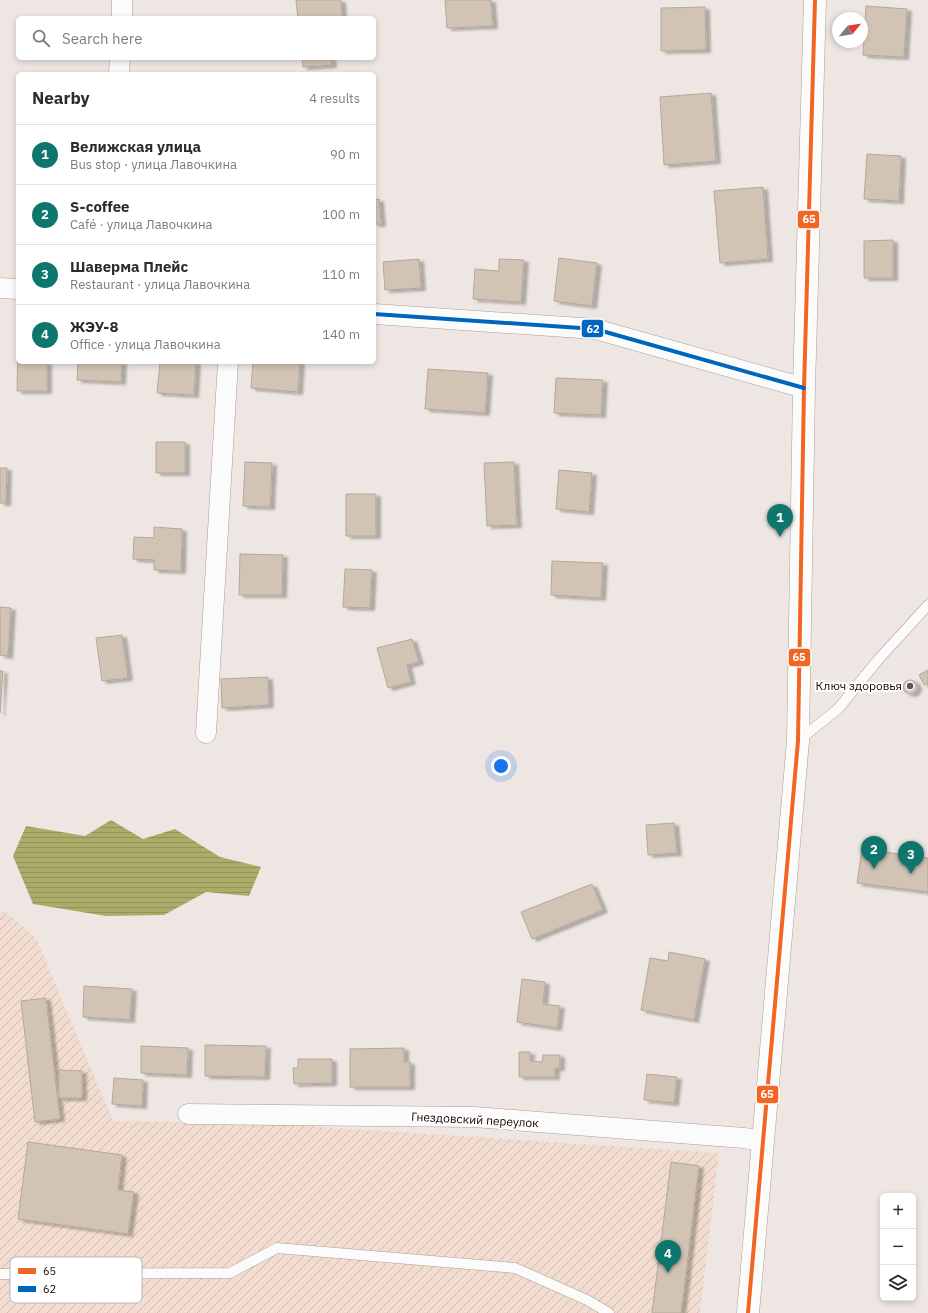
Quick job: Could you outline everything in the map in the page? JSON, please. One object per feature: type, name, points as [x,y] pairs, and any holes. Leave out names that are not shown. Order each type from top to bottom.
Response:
[{"type":"main road","points":[[748,1313],[798,741],[804,388],[815,0]]},
{"type":"street","points":[[122,0],[122,16]]},
{"type":"street","points":[[120,60],[120,72]]},
{"type":"street","points":[[0,288],[16,289]]},
{"type":"street","points":[[376,314],[595,330],[804,388]]},
{"type":"street","points":[[206,734],[228,364]]},
{"type":"street","name":"Гнездовский переулок","points":[[188,1114],[474,1118],[744,1138],[763,1141]]},
{"type":"lane","points":[[798,741],[838,709],[877,661],[928,605]]},
{"type":"lane","points":[[142,1273],[230,1272],[277,1248],[515,1268],[587,1300],[609,1313]]},
{"type":"lane","points":[[0,1274],[10,1274]]},
{"type":"shaded area","points":[[111,820],[143,839],[175,829],[220,857],[261,867],[249,896],[206,892],[164,915],[106,916],[33,904],[13,856],[26,826],[85,836]]},
{"type":"shaded area","points":[[0,912],[6,912],[36,938],[113,1121],[259,1123],[719,1153],[700,1313],[0,1313]]},
{"type":"building","points":[[296,0],[341,0],[342,16],[298,16]]},
{"type":"building","points":[[445,0],[491,0],[493,26],[447,28]]},
{"type":"building","points":[[866,6],[907,9],[904,57],[863,55],[863,48],[868,48],[868,12],[866,12]]},
{"type":"building","points":[[705,7],[706,50],[661,51],[661,8]]},
{"type":"building","points":[[302,60],[331,60],[332,65],[303,67]]},
{"type":"building","points":[[711,93],[716,161],[664,165],[660,97]]},
{"type":"building","points":[[867,154],[901,156],[899,201],[864,199]]},
{"type":"building","points":[[763,187],[768,259],[720,263],[714,191]]},
{"type":"building","points":[[379,199],[381,224],[376,224],[376,200]]},
{"type":"building","points":[[893,240],[893,278],[864,278],[864,241]]},
{"type":"building","points":[[559,258],[597,263],[592,306],[554,301]]},
{"type":"building","points":[[419,259],[421,288],[385,290],[383,262]]},
{"type":"building","points":[[499,259],[524,260],[521,302],[473,299],[475,269],[499,271]]},
{"type":"building","points":[[18,364],[47,364],[47,391],[17,391]]},
{"type":"building","points":[[78,364],[122,364],[121,382],[77,380]]},
{"type":"building","points":[[160,364],[196,364],[194,395],[157,393]]},
{"type":"building","points":[[253,364],[300,364],[298,392],[251,388]]},
{"type":"building","points":[[428,369],[488,373],[485,413],[425,409]]},
{"type":"building","points":[[556,378],[603,380],[601,415],[554,413]]},
{"type":"building","points":[[156,442],[185,442],[185,473],[156,473]]},
{"type":"building","points":[[245,462],[272,463],[270,507],[243,506]]},
{"type":"building","points":[[514,462],[517,525],[487,526],[484,463]]},
{"type":"building","points":[[0,468],[7,468],[6,503],[0,503]]},
{"type":"building","points":[[559,470],[592,473],[589,512],[556,509]]},
{"type":"building","points":[[346,494],[376,494],[376,536],[346,536]]},
{"type":"building","points":[[154,527],[182,529],[181,571],[154,570],[154,560],[133,559],[134,537],[154,538]]},
{"type":"building","points":[[240,554],[283,555],[282,595],[239,595]]},
{"type":"building","points":[[552,561],[603,563],[601,598],[551,595]]},
{"type":"building","points":[[345,569],[372,570],[370,608],[343,607]]},
{"type":"building","points":[[0,607],[11,608],[8,656],[0,655]]},
{"type":"building","points":[[122,635],[128,678],[102,681],[96,638]]},
{"type":"building","points":[[412,639],[419,662],[407,665],[411,682],[388,688],[377,648]]},
{"type":"building","points":[[928,670],[928,683],[924,685],[919,675]]},
{"type":"building","points":[[0,671],[3,671],[0,713]]},
{"type":"building","points":[[268,677],[269,705],[222,708],[221,679]]},
{"type":"building","name":"Ключ здоровья","points":[[910,680],[915,682],[917,687],[915,692],[910,694],[905,692],[903,687],[905,682]]},
{"type":"building","points":[[674,823],[677,853],[648,855],[646,825]]},
{"type":"building","points":[[862,849],[928,858],[928,892],[857,883]]},
{"type":"building","points":[[592,884],[603,910],[532,939],[521,912]]},
{"type":"building","points":[[669,952],[705,959],[694,1020],[641,1010],[650,958],[668,961]]},
{"type":"building","points":[[522,979],[545,982],[543,1004],[560,1006],[557,1028],[517,1022]]},
{"type":"building","points":[[84,986],[132,989],[130,1020],[83,1017]]},
{"type":"building","points":[[46,998],[60,1119],[35,1122],[21,1001]]},
{"type":"building","points":[[205,1045],[266,1046],[265,1077],[205,1076]]},
{"type":"building","points":[[141,1046],[188,1048],[187,1075],[141,1073]]},
{"type":"building","points":[[404,1048],[404,1062],[410,1062],[410,1087],[350,1087],[350,1049]]},
{"type":"building","points":[[519,1052],[530,1052],[530,1061],[542,1062],[543,1055],[560,1055],[560,1068],[555,1068],[555,1077],[519,1077]]},
{"type":"building","points":[[298,1059],[332,1059],[332,1083],[294,1084],[293,1068],[298,1068]]},
{"type":"building","points":[[59,1070],[82,1071],[82,1098],[59,1098]]},
{"type":"building","points":[[647,1074],[677,1077],[674,1103],[644,1100]]},
{"type":"building","points":[[114,1078],[143,1080],[142,1106],[112,1104]]},
{"type":"building","points":[[28,1142],[122,1155],[118,1190],[134,1192],[128,1234],[18,1219]]},
{"type":"building","points":[[671,1162],[699,1166],[686,1274],[681,1313],[652,1313]]},
{"type":"transit line","name":"65","points":[[748,1313],[798,741],[804,388],[815,0]]},
{"type":"transit line","name":"62","points":[[376,314],[595,329],[804,388]]},
{"type":"place","name":"Велижская улица","points":[[780,537]]},
{"type":"place","name":"Ключ здоровья","points":[[910,686]]},
{"type":"place","name":"S-coffee","points":[[874,869]]},
{"type":"place","name":"Шаверма Плейс","points":[[911,874]]},
{"type":"place","name":"ЖЭУ-8","points":[[668,1273]]}]
